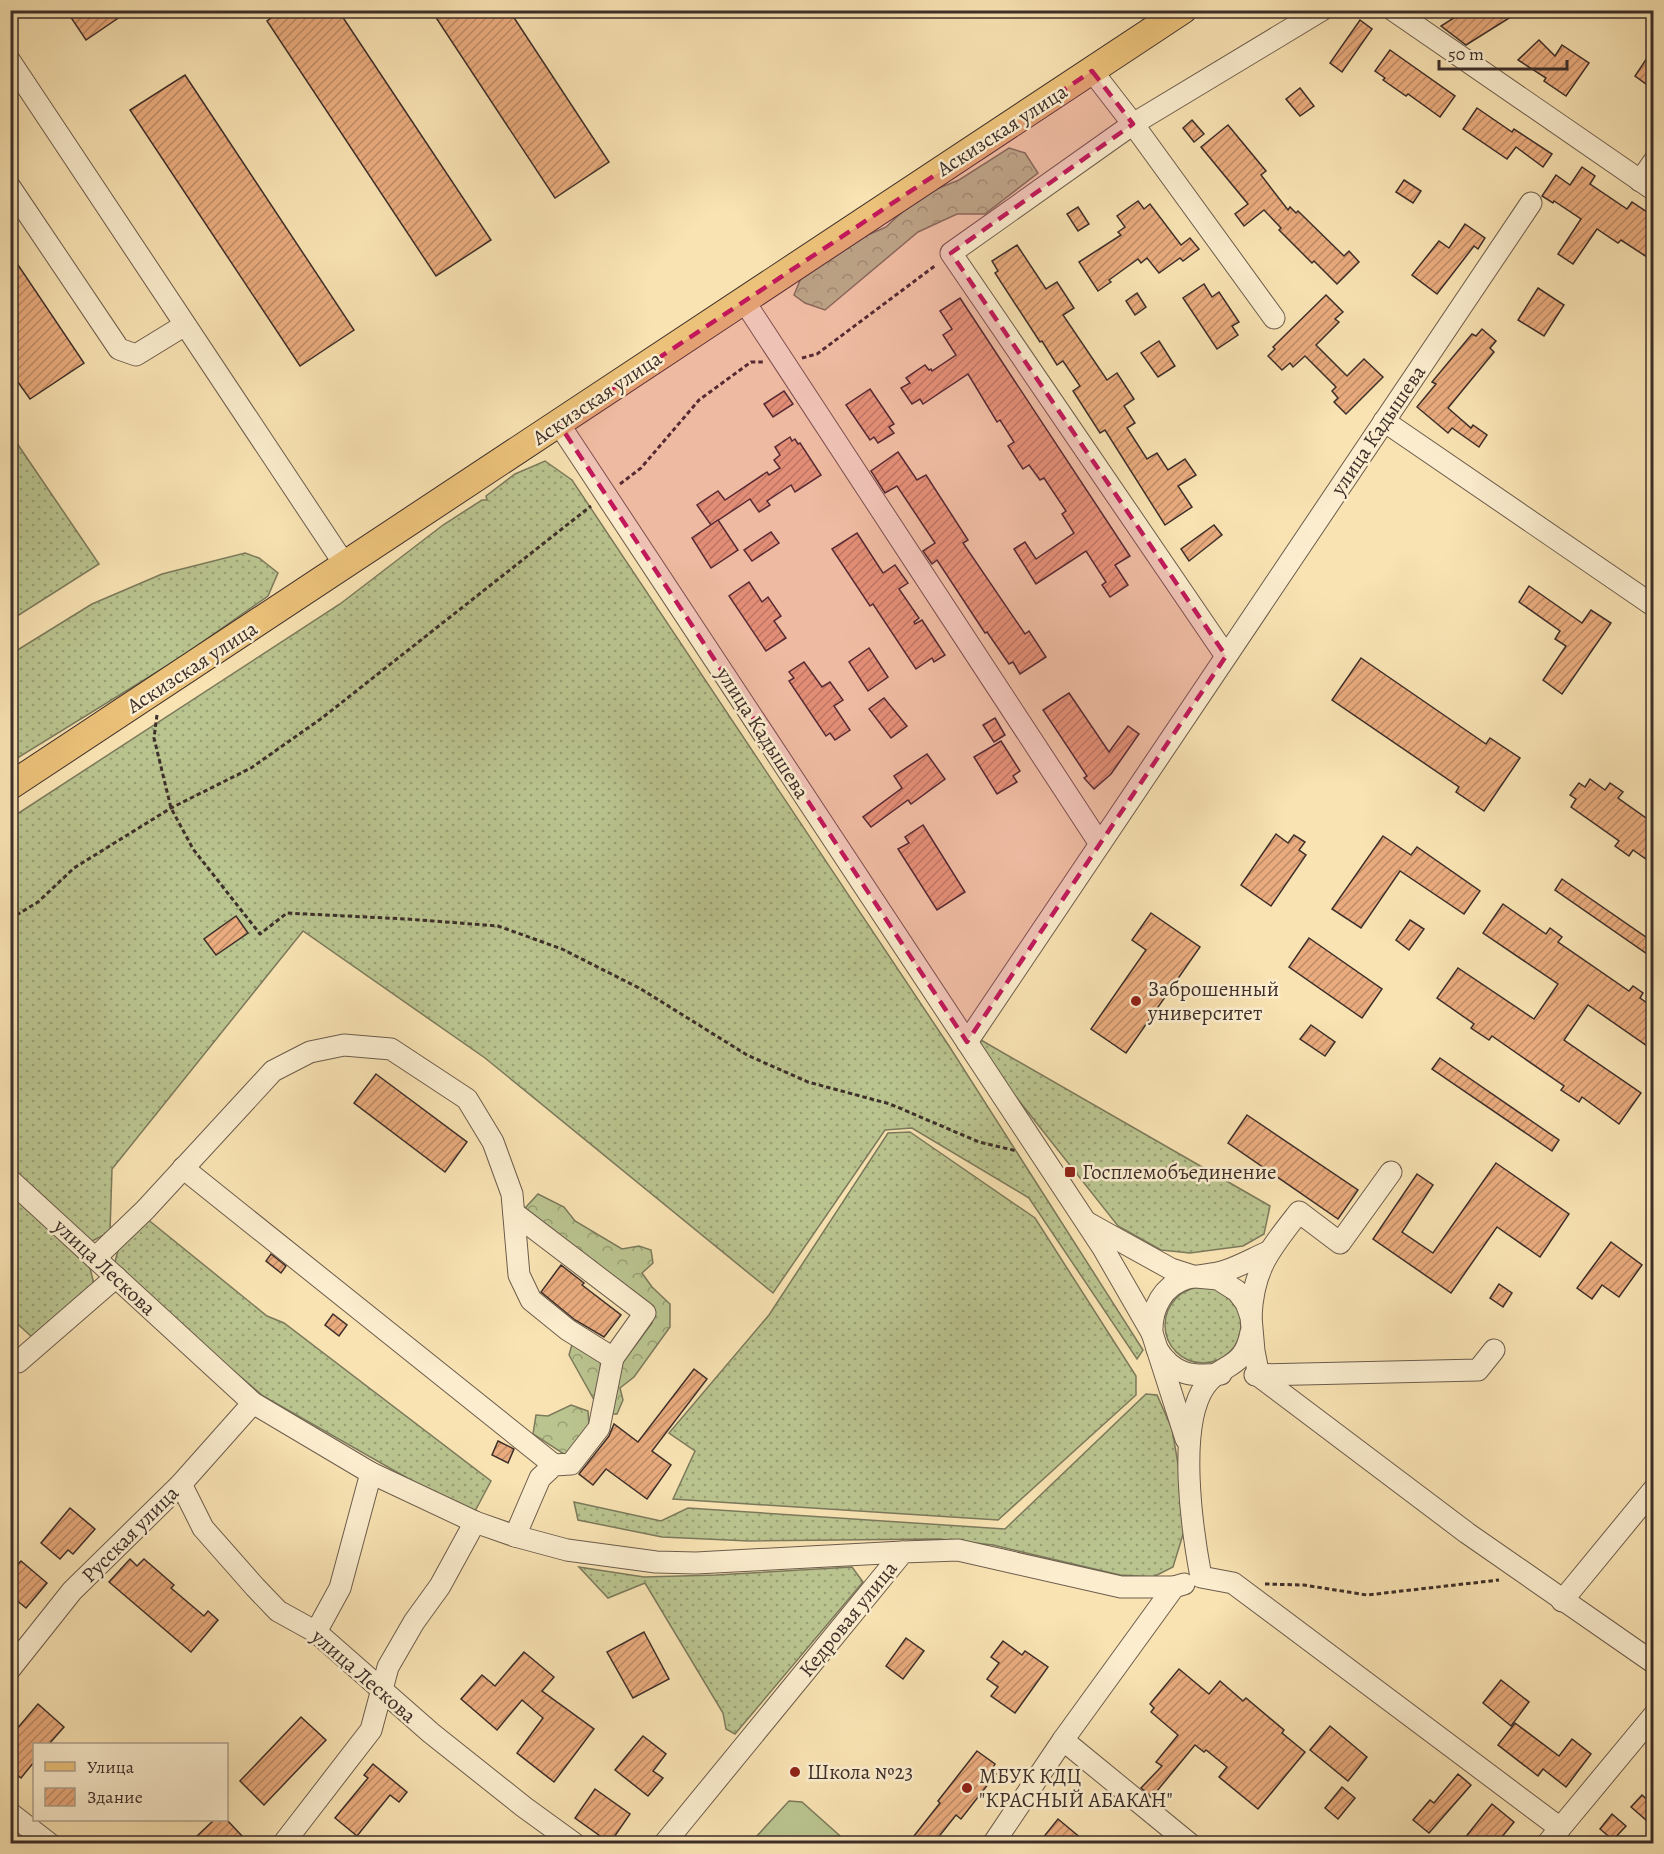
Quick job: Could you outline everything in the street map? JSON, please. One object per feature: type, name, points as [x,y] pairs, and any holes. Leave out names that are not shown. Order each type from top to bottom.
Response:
[{"type":"main road","name":"Аскизская улица","points":[[10,786],[1183,10]]},
{"type":"street","points":[[1226,656],[951,253],[1133,124],[1322,10]]},
{"type":"street","points":[[1393,10],[1647,185],[1653,161]]},
{"type":"street","points":[[10,61],[345,565]]},
{"type":"street","points":[[1092,71],[1274,318]]},
{"type":"street","points":[[10,187],[119,349],[136,355],[185,325]]},
{"type":"street","name":"улица Кадышева","points":[[967,1042],[1530,203]]},
{"type":"street","points":[[744,301],[1100,844]]},
{"type":"street","points":[[1384,422],[1653,606]]},
{"type":"street","name":"улица Кадышева","points":[[559,424],[1085,1221],[1154,1341]]},
{"type":"street","points":[[96,1258],[145,1210],[273,1071],[310,1052],[344,1045],[391,1049],[467,1099],[493,1142],[512,1194],[519,1275],[531,1300],[568,1330],[613,1358]]},
{"type":"street","points":[[183,1168],[554,1465]]},
{"type":"street","points":[[1201,1577],[1195,1545],[1188,1446],[1192,1414],[1203,1389],[1213,1375],[1227,1369],[1239,1359],[1247,1346],[1251,1324],[1252,1294],[1258,1274],[1268,1252],[1299,1212],[1340,1243],[1391,1172]]},
{"type":"street","name":"улица Лескова","points":[[10,1180],[253,1403],[371,1473],[476,1522],[567,1550],[656,1562],[696,1563],[903,1551]]},
{"type":"street","points":[[514,1213],[645,1312],[613,1358],[598,1428],[571,1464],[554,1465],[540,1478],[516,1536]]},
{"type":"street","points":[[1085,1221],[1171,1269],[1196,1277],[1211,1277],[1231,1286],[1242,1296],[1251,1324],[1259,1376],[1467,1533],[1653,1663]]},
{"type":"street","points":[[1188,1446],[1154,1341],[1154,1309],[1162,1295],[1174,1285],[1196,1277],[1223,1272],[1268,1252]]},
{"type":"street","points":[[18,1362],[116,1278]]},
{"type":"street","points":[[1154,1341],[1167,1362],[1181,1371],[1197,1376],[1233,1372],[1259,1376],[1478,1370],[1494,1350]]},
{"type":"street","name":"Русская улица","points":[[10,1669],[72,1591],[181,1484],[253,1403]]},
{"type":"street","points":[[316,1632],[340,1588],[371,1473]]},
{"type":"street","name":"улица Лескова","points":[[181,1484],[203,1528],[278,1611],[316,1632],[431,1733],[524,1807],[575,1844]]},
{"type":"street","points":[[1562,1600],[1653,1489]]},
{"type":"street","points":[[283,1844],[371,1730],[388,1667],[414,1622],[440,1586],[476,1522]]},
{"type":"street","name":"Кедровая улица","points":[[664,1844],[903,1551],[958,1550],[1121,1587],[1174,1587]]},
{"type":"street","points":[[993,1844],[1063,1740],[1174,1587],[1201,1577],[1233,1583],[1554,1836],[1653,1715]]},
{"type":"street","points":[[1063,1740],[1190,1844]]},
{"type":"street","points":[[10,1813],[50,1844]]},
{"type":"path","points":[[10,919],[38,902],[74,868],[171,808],[251,768],[322,718],[641,468],[699,400],[751,362],[784,363],[817,354],[951,253]]},
{"type":"path","points":[[161,687],[154,738],[171,808],[193,849],[260,934],[287,914],[407,919],[498,926],[562,949],[641,990],[747,1055],[808,1082],[890,1104],[979,1142],[1042,1156]]},
{"type":"path","points":[[1233,1583],[1304,1585],[1367,1595],[1529,1576]]},
{"type":"highlighted area","points":[[1092,71],[1133,124],[951,253],[1226,656],[967,1042],[605,494],[559,424]]},
{"type":"green space","points":[[1009,148],[1025,153],[1038,173],[985,214],[957,214],[918,232],[825,310],[805,303],[794,295],[801,278],[856,240],[886,227],[919,196],[959,180]]},
{"type":"green space","points":[[10,433],[99,564],[11,620],[10,620]]},
{"type":"green space","points":[[545,461],[572,480],[949,1046],[1143,1350],[1137,1359],[1029,1198],[912,1128],[885,1130],[773,1293],[485,1058],[303,931],[112,1169],[110,1232],[90,1242],[11,1171],[11,818],[340,604],[443,525],[482,500],[487,500],[486,496],[515,474]]},
{"type":"green space","points":[[245,553],[259,558],[278,573],[268,596],[178,659],[11,762],[11,654],[92,604],[162,574]]},
{"type":"green space","points":[[974,1036],[1270,1206],[1264,1234],[1243,1246],[1190,1253],[1161,1250],[1118,1226],[978,1049]]},
{"type":"green space","points":[[910,1132],[1035,1218],[1136,1376],[1136,1395],[998,1520],[673,1499],[695,1451],[669,1433],[769,1315],[888,1133]]},
{"type":"green space","points":[[10,1193],[90,1268],[94,1284],[32,1337],[11,1318]]},
{"type":"green space","points":[[538,1194],[564,1207],[575,1221],[622,1249],[639,1246],[651,1250],[653,1263],[642,1273],[652,1287],[670,1304],[670,1327],[634,1377],[620,1388],[623,1400],[617,1414],[602,1414],[569,1355],[573,1341],[601,1354],[600,1374],[608,1382],[652,1323],[654,1309],[528,1220],[526,1207]]},
{"type":"green space","points":[[146,1218],[267,1316],[284,1323],[491,1481],[475,1511],[423,1487],[263,1396],[123,1276],[115,1262],[118,1250]]},
{"type":"green space","points":[[1203,1287],[1217,1290],[1230,1298],[1238,1311],[1241,1325],[1238,1339],[1230,1352],[1217,1360],[1203,1363],[1189,1360],[1176,1352],[1168,1339],[1165,1325],[1168,1311],[1176,1298],[1189,1290]]},
{"type":"green space","points":[[1146,1394],[1157,1395],[1172,1429],[1181,1481],[1185,1528],[1173,1567],[1153,1577],[1120,1575],[993,1545],[939,1539],[749,1541],[662,1537],[578,1520],[574,1502],[661,1521],[688,1508],[1005,1529]]},
{"type":"green space","points":[[571,1405],[588,1411],[589,1426],[567,1456],[533,1434],[536,1415],[548,1416]]},
{"type":"green space","points":[[579,1567],[644,1577],[852,1567],[863,1582],[735,1734],[726,1729],[723,1713],[645,1583],[608,1598]]},
{"type":"green space","points":[[789,1801],[802,1802],[848,1843],[758,1843],[756,1837]]},
{"type":"building","points":[[66,10],[130,10],[86,40]]},
{"type":"building","points":[[282,10],[338,10],[491,240],[436,276],[267,21]]},
{"type":"building","points":[[431,10],[509,10],[609,162],[555,198]]},
{"type":"building","points":[[1466,10],[1522,10],[1466,45],[1441,26]]},
{"type":"building","points":[[1360,20],[1372,29],[1342,72],[1330,63]]},
{"type":"building","points":[[1539,40],[1555,56],[1562,45],[1589,63],[1566,96],[1544,81],[1546,78],[1518,60]]},
{"type":"building","points":[[1653,49],[1653,89],[1635,76]]},
{"type":"building","points":[[1390,50],[1455,96],[1440,117],[1408,94],[1406,96],[1383,80],[1385,78],[1375,71]]},
{"type":"building","points":[[185,75],[354,330],[300,366],[130,110]]},
{"type":"building","points":[[1300,88],[1314,106],[1300,116],[1286,99]]},
{"type":"building","points":[[1477,108],[1512,132],[1514,129],[1552,154],[1543,167],[1516,147],[1507,159],[1463,129]]},
{"type":"building","points":[[1192,120],[1204,134],[1194,142],[1183,128]]},
{"type":"building","points":[[1228,125],[1266,171],[1261,175],[1288,210],[1290,207],[1296,213],[1298,211],[1344,256],[1349,251],[1359,262],[1337,284],[1279,230],[1281,228],[1264,210],[1244,226],[1235,214],[1248,204],[1201,147]]},
{"type":"building","points":[[1582,167],[1595,176],[1590,184],[1627,209],[1632,202],[1653,216],[1653,261],[1621,240],[1618,243],[1597,229],[1573,264],[1558,254],[1581,219],[1542,196],[1556,175],[1570,185]]},
{"type":"building","points":[[1404,180],[1421,191],[1413,203],[1396,192]]},
{"type":"building","points":[[1138,201],[1144,209],[1150,204],[1181,245],[1190,238],[1199,249],[1183,261],[1180,258],[1159,273],[1147,258],[1141,263],[1138,259],[1098,291],[1079,262],[1121,235],[1118,232],[1125,227],[1117,216]]},
{"type":"building","points":[[1078,207],[1089,224],[1078,231],[1067,214]]},
{"type":"building","points":[[1465,224],[1485,238],[1478,249],[1474,246],[1437,294],[1412,275],[1439,241],[1449,248]]},
{"type":"building","points":[[1017,245],[1046,289],[1057,282],[1074,308],[1063,315],[1107,380],[1117,373],[1134,399],[1124,406],[1135,423],[1127,428],[1147,459],[1157,453],[1168,470],[1185,459],[1196,475],[1178,486],[1192,507],[1165,525],[1105,430],[1100,433],[1073,391],[1080,386],[1063,361],[1057,365],[995,273],[998,271],[992,261]]},
{"type":"building","points":[[10,253],[84,363],[30,399],[10,371]]},
{"type":"building","points":[[1204,284],[1212,297],[1219,292],[1239,322],[1232,326],[1238,335],[1217,349],[1183,298]]},
{"type":"building","points":[[1538,288],[1564,305],[1544,336],[1518,320]]},
{"type":"building","points":[[1137,293],[1146,307],[1135,315],[1126,301]]},
{"type":"building","points":[[1326,295],[1343,312],[1335,319],[1339,322],[1316,345],[1347,376],[1364,359],[1383,377],[1346,414],[1334,402],[1338,398],[1332,391],[1336,387],[1305,356],[1293,367],[1290,363],[1282,370],[1268,356],[1275,349],[1273,347]]},
{"type":"building","points":[[960,298],[1130,556],[1115,565],[1128,585],[1110,597],[1102,585],[1106,582],[1086,551],[1036,584],[1014,549],[1025,542],[1036,559],[1074,533],[1062,514],[1066,511],[1044,478],[1040,480],[1029,465],[1023,469],[1008,446],[1014,442],[1000,420],[997,422],[968,374],[923,404],[920,399],[912,404],[901,388],[910,383],[906,378],[925,365],[932,371],[956,355],[943,335],[952,329],[940,311]]},
{"type":"building","points":[[1482,329],[1496,341],[1490,348],[1494,352],[1448,408],[1471,428],[1473,425],[1487,435],[1479,447],[1452,428],[1448,433],[1417,407],[1436,384],[1432,382],[1472,334],[1476,336]]},
{"type":"building","points":[[1159,341],[1175,366],[1158,377],[1141,353]]},
{"type":"building","points":[[870,389],[894,424],[889,427],[894,433],[878,443],[874,437],[870,440],[846,405]]},
{"type":"building","points":[[784,391],[793,404],[773,417],[764,404]]},
{"type":"building","points":[[790,437],[792,441],[795,439],[798,444],[800,443],[821,475],[795,492],[791,485],[767,501],[770,505],[759,512],[750,499],[711,525],[697,505],[718,491],[725,500],[767,472],[769,475],[780,468],[774,460],[780,455],[775,447]]},
{"type":"building","points":[[898,452],[917,480],[926,475],[968,540],[963,543],[1025,634],[1029,631],[1046,657],[1020,674],[1013,662],[1009,664],[987,632],[985,633],[937,560],[932,564],[923,551],[935,543],[897,486],[885,493],[871,471]]},
{"type":"building","points":[[718,520],[738,550],[711,568],[692,538]]},
{"type":"building","points":[[1214,525],[1222,535],[1189,561],[1181,549]]},
{"type":"building","points":[[771,532],[779,543],[752,561],[744,550]]},
{"type":"building","points":[[857,533],[883,573],[895,565],[908,583],[899,589],[919,618],[914,622],[915,624],[922,620],[945,655],[934,662],[932,658],[916,669],[873,604],[870,606],[832,549]]},
{"type":"building","points":[[749,582],[762,602],[768,597],[781,616],[774,621],[786,638],[766,651],[729,596]]},
{"type":"building","points":[[1529,586],[1582,623],[1591,610],[1611,623],[1562,694],[1543,680],[1566,646],[1555,639],[1560,631],[1519,602]]},
{"type":"building","points":[[869,648],[888,677],[868,691],[849,662]]},
{"type":"building","points":[[1361,658],[1486,744],[1490,738],[1520,758],[1484,811],[1456,792],[1459,787],[1332,700]]},
{"type":"building","points":[[804,662],[822,687],[830,682],[843,700],[834,706],[850,730],[835,740],[830,733],[826,736],[789,681],[794,678],[789,672]]},
{"type":"building","points":[[1069,693],[1109,752],[1128,726],[1139,734],[1111,774],[1094,789],[1084,778],[1087,776],[1043,710]]},
{"type":"building","points":[[884,698],[907,726],[891,738],[869,709]]},
{"type":"building","points":[[995,718],[1005,735],[994,742],[983,725]]},
{"type":"building","points":[[1001,741],[1020,771],[1013,776],[1017,782],[997,794],[974,757]]},
{"type":"building","points":[[927,754],[945,779],[911,804],[908,800],[871,827],[863,817],[902,788],[894,776]]},
{"type":"building","points":[[1590,779],[1605,790],[1610,783],[1623,792],[1618,798],[1653,823],[1653,864],[1633,850],[1629,856],[1615,846],[1619,841],[1571,807],[1576,799],[1570,795],[1579,783],[1585,787]]},
{"type":"building","points":[[923,825],[965,892],[937,910],[898,849],[909,843],[905,837]]},
{"type":"building","points":[[1276,834],[1288,843],[1294,835],[1305,842],[1299,850],[1306,855],[1271,906],[1241,885]]},
{"type":"building","points":[[1383,836],[1411,855],[1417,847],[1480,891],[1464,914],[1400,871],[1361,928],[1332,909]]},
{"type":"building","points":[[1562,879],[1653,942],[1653,958],[1555,890]]},
{"type":"building","points":[[1503,904],[1546,934],[1550,928],[1562,937],[1558,942],[1629,991],[1633,986],[1643,993],[1640,998],[1653,1007],[1653,1050],[1588,1005],[1564,1040],[1641,1093],[1619,1124],[1582,1097],[1579,1102],[1561,1090],[1564,1086],[1492,1036],[1489,1040],[1471,1028],[1474,1024],[1437,998],[1458,968],[1534,1019],[1558,984],[1483,933]]},
{"type":"building","name":"Заброшенный университет","points":[[1151,913],[1200,947],[1126,1053],[1091,1029],[1146,950],[1132,940]]},
{"type":"building","points":[[236,916],[248,933],[216,955],[204,939]]},
{"type":"building","points":[[1410,920],[1424,929],[1409,950],[1396,940]]},
{"type":"building","points":[[1309,938],[1382,989],[1362,1018],[1289,967]]},
{"type":"building","points":[[1311,1025],[1335,1042],[1325,1056],[1300,1039]]},
{"type":"building","points":[[1440,1058],[1559,1140],[1552,1151],[1432,1069]]},
{"type":"building","points":[[376,1074],[467,1142],[445,1172],[354,1103]]},
{"type":"building","points":[[1247,1115],[1358,1190],[1338,1219],[1228,1143]]},
{"type":"building","points":[[1496,1163],[1569,1214],[1540,1257],[1497,1227],[1451,1293],[1373,1239],[1417,1174],[1433,1185],[1402,1232],[1433,1253]]},
{"type":"building","points":[[1611,1242],[1642,1265],[1619,1297],[1602,1285],[1592,1299],[1577,1288]]},
{"type":"building","points":[[271,1254],[286,1266],[281,1273],[266,1261]]},
{"type":"building","points":[[561,1265],[584,1283],[582,1285],[621,1315],[604,1337],[575,1320],[541,1292]]},
{"type":"building","points":[[1499,1284],[1512,1293],[1503,1307],[1490,1298]]},
{"type":"building","points":[[333,1314],[347,1325],[339,1336],[325,1325]]},
{"type":"building","points":[[694,1369],[707,1379],[652,1451],[671,1465],[647,1499],[606,1469],[593,1485],[579,1474],[609,1436],[614,1424],[638,1442]]},
{"type":"building","points":[[498,1441],[514,1449],[508,1463],[492,1455]]},
{"type":"building","points":[[70,1508],[95,1529],[73,1554],[68,1550],[60,1559],[41,1543]]},
{"type":"building","points":[[130,1559],[137,1566],[144,1559],[174,1585],[171,1588],[204,1616],[208,1611],[218,1620],[191,1652],[109,1582]]},
{"type":"building","points":[[21,1561],[47,1583],[26,1608],[10,1595],[10,1572]]},
{"type":"building","points":[[644,1632],[669,1679],[633,1698],[607,1652]]},
{"type":"building","points":[[906,1638],[924,1651],[903,1679],[886,1666]]},
{"type":"building","points":[[1003,1641],[1022,1655],[1025,1651],[1048,1667],[1015,1713],[991,1696],[998,1687],[987,1679],[999,1663],[991,1657]]},
{"type":"building","points":[[524,1652],[554,1677],[542,1691],[594,1729],[554,1782],[517,1753],[543,1718],[522,1700],[497,1730],[461,1699],[482,1675],[495,1686]]},
{"type":"building","points":[[1179,1669],[1209,1694],[1220,1681],[1243,1701],[1246,1698],[1284,1730],[1282,1733],[1305,1752],[1258,1809],[1219,1777],[1227,1767],[1206,1750],[1204,1752],[1195,1745],[1152,1797],[1141,1788],[1162,1766],[1156,1762],[1178,1735],[1151,1712],[1154,1708],[1150,1704]]},
{"type":"building","points":[[1501,1680],[1529,1702],[1511,1726],[1483,1703]]},
{"type":"building","points":[[38,1704],[64,1727],[50,1743],[33,1743],[33,1763],[21,1778],[10,1769],[10,1737]]},
{"type":"building","points":[[301,1717],[326,1740],[264,1805],[240,1781]]},
{"type":"building","points":[[1515,1723],[1559,1756],[1572,1739],[1591,1754],[1566,1787],[1543,1769],[1538,1776],[1498,1745]]},
{"type":"building","points":[[1330,1726],[1367,1757],[1348,1781],[1310,1750]]},
{"type":"building","points":[[643,1736],[666,1754],[653,1771],[663,1778],[648,1796],[615,1770]]},
{"type":"building","name":"МБУК КДЦ \"КРАСНЫЙ АБАКАН\"","points":[[977,1751],[995,1764],[991,1771],[996,1774],[961,1819],[956,1815],[933,1844],[923,1844],[914,1836]]},
{"type":"building","points":[[373,1764],[407,1792],[399,1802],[390,1795],[357,1836],[335,1818],[368,1778],[364,1775]]},
{"type":"building","points":[[1458,1774],[1471,1785],[1429,1833],[1413,1820],[1430,1800],[1434,1803]]},
{"type":"building","points":[[1342,1787],[1355,1798],[1338,1819],[1325,1808]]},
{"type":"building","points":[[595,1789],[630,1814],[610,1843],[575,1818]]},
{"type":"building","points":[[1642,1795],[1653,1805],[1653,1826],[1631,1807]]},
{"type":"building","points":[[1492,1804],[1514,1822],[1496,1844],[1460,1844]]},
{"type":"building","points":[[1612,1814],[1626,1826],[1613,1840],[1600,1829]]},
{"type":"building","points":[[1058,1819],[1088,1844],[1038,1844]]},
{"type":"building","points":[[213,1821],[228,1821],[242,1836],[234,1844],[204,1844],[197,1836]]},
{"type":"place","name":"Заброшенный университет","points":[[1136,1001]]},
{"type":"place","name":"Госплемобъединение","points":[[1070,1172]]},
{"type":"place","name":"Школа №23","points":[[795,1772]]},
{"type":"place","name":"МБУК КДЦ \"КРАСНЫЙ АБАКАН\"","points":[[967,1788]]}]
